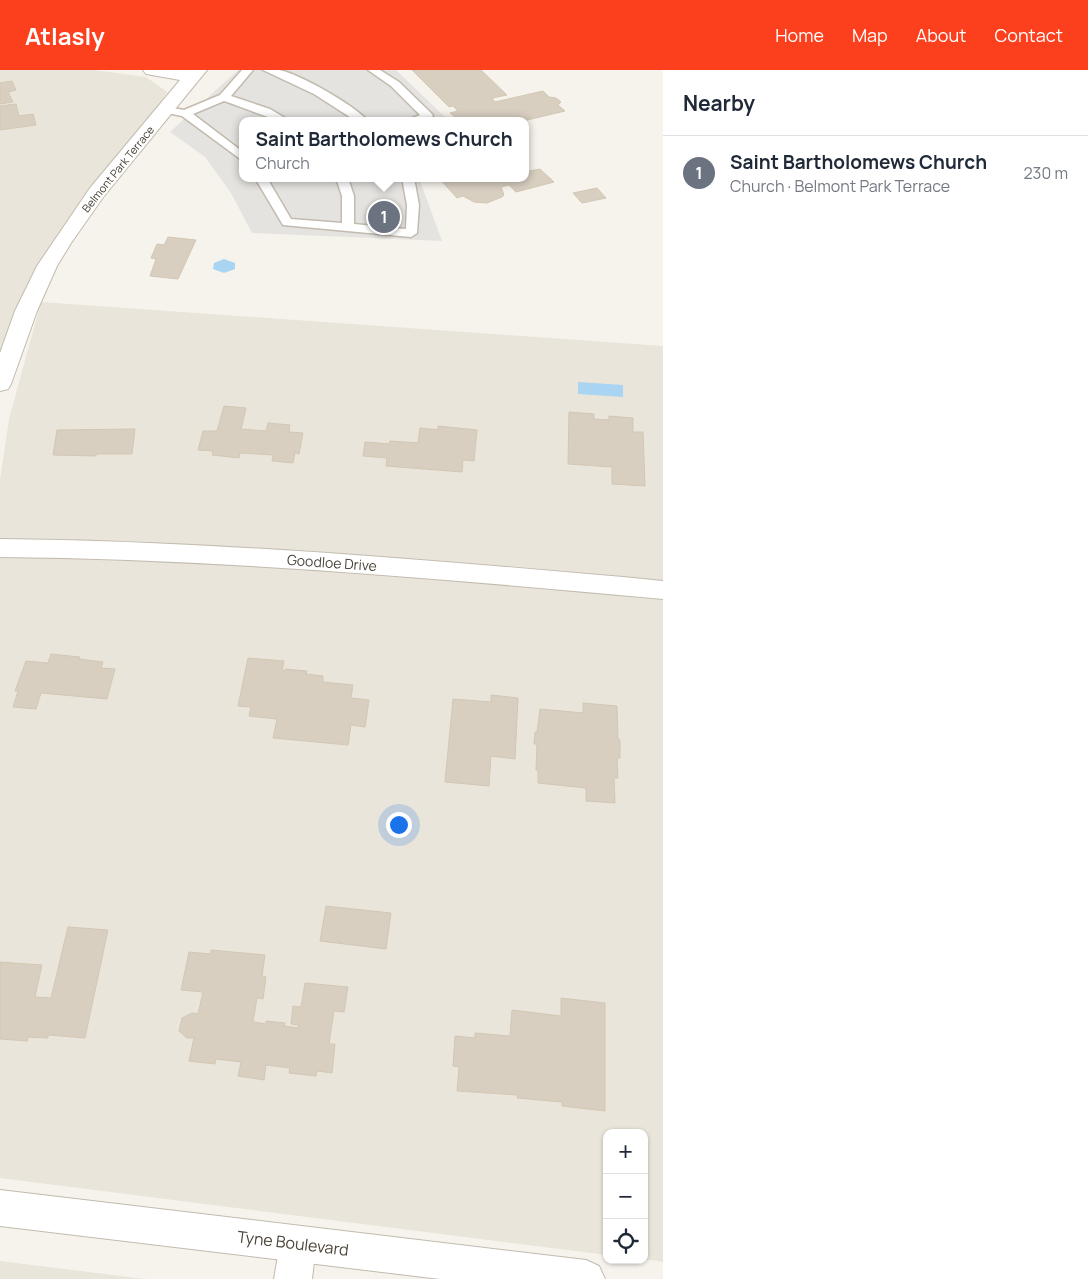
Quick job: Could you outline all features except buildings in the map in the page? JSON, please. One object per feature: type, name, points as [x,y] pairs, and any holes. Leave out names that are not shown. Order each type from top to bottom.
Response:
[{"type":"street","points":[[152,70],[195,74]]},
{"type":"street","name":"Belmont Park Terrace","points":[[0,384],[26,311],[52,259],[97,192],[176,112],[195,74]]},
{"type":"street","name":"Goodloe Drive","points":[[0,548],[115,549],[200,553],[561,580],[663,590]]},
{"type":"street","name":"Tyne Boulevard","points":[[0,1208],[296,1262],[381,1252],[586,1279]]},
{"type":"lane","points":[[176,112],[224,96],[248,70]]},
{"type":"lane","points":[[268,70],[311,87],[357,117]]},
{"type":"lane","points":[[373,70],[395,84],[428,116],[424,117]]},
{"type":"lane","points":[[224,96],[277,117]]},
{"type":"lane","points":[[176,112],[239,155]]},
{"type":"lane","points":[[263,182],[287,222],[411,233],[414,206],[409,182]]},
{"type":"lane","points":[[343,182],[348,196],[348,227]]},
{"type":"shaded area","points":[[0,70],[94,70],[146,77],[167,92],[0,358]]},
{"type":"shaded area","points":[[238,70],[396,70],[445,117],[239,117],[239,182],[420,182],[442,241],[252,233],[231,193],[205,157],[170,132]]},
{"type":"shaded area","points":[[41,302],[663,346],[663,1262],[648,1260],[648,1129],[603,1129],[603,1254],[0,1178],[0,480],[9,419]]},
{"type":"shaded area","points":[[0,1261],[145,1279],[0,1279]]},
{"type":"water","points":[[224,259],[235,263],[235,269],[224,273],[213,269],[214,263]]},
{"type":"water","points":[[578,382],[623,385],[623,397],[578,394]]},
{"type":"place","name":"Saint Bartholomews Church","points":[[384,217]]}]
